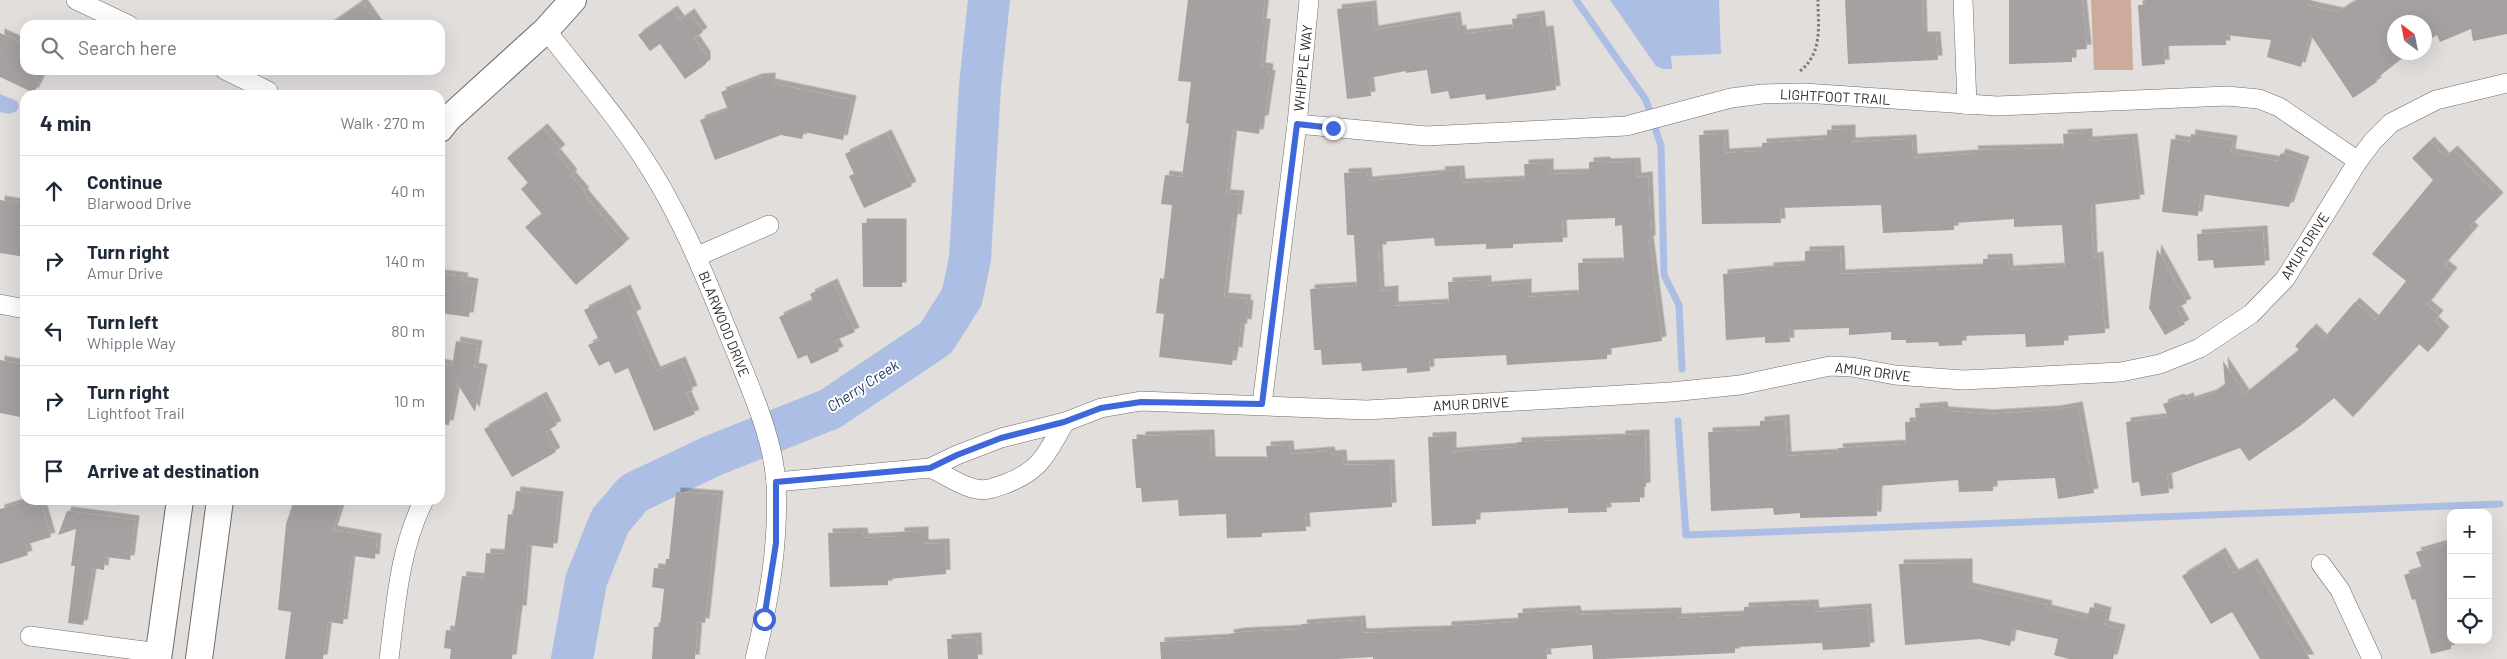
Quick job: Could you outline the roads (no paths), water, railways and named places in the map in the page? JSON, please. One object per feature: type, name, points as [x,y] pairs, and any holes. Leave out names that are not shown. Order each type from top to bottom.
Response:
[{"type":"main road","points":[[445,122],[546,30],[573,0]]},
{"type":"main road","points":[[159,656],[179,505]]},
{"type":"main road","points":[[198,659],[219,505]]},
{"type":"street","points":[[76,0],[118,20]]},
{"type":"street","name":"WHIPPLE WAY","points":[[1262,404],[1297,124],[1309,0]]},
{"type":"street","points":[[1963,0],[1967,105]]},
{"type":"street","name":"BLARWOOD DRIVE","points":[[546,30],[638,150],[698,256],[760,413],[772,455],[776,482],[776,543],[773,574],[755,659]]},
{"type":"street","points":[[236,75],[268,90]]},
{"type":"street","name":"AMUR DRIVE","points":[[776,482],[930,468],[1001,438],[1064,422],[1101,408],[1132,402],[1262,404],[1301,409],[1367,410],[1671,392],[1740,385],[1830,366],[1852,367],[1896,375],[1963,380],[2121,372],[2160,364],[2200,348],[2251,314],[2285,279],[2358,161],[2373,140],[2391,123],[2414,109],[2436,100],[2507,83]]},
{"type":"street","name":"LIGHTFOOT TRAIL","points":[[1297,124],[1426,136],[1626,126],[1731,98],[1762,94],[1804,93],[1967,105],[2023,106],[2227,96],[2259,99],[2279,107],[2358,161]]},
{"type":"street","points":[[698,256],[769,225]]},
{"type":"street","points":[[0,304],[20,309]]},
{"type":"street","points":[[930,468],[945,474],[960,484],[974,489],[990,490],[1026,476],[1038,465],[1064,422]]},
{"type":"street","points":[[389,659],[402,562],[413,522],[422,505]]},
{"type":"street","points":[[2321,564],[2340,590],[2372,659]]},
{"type":"street","points":[[30,636],[159,656]]},
{"type":"water","points":[[1610,0],[1719,0],[1721,54],[1671,56],[1672,69],[1663,69],[1656,66]]},
{"type":"water","points":[[0,94],[17,101],[19,106],[17,111],[10,114],[0,112]]},
{"type":"waterway","name":"Cherry Creek","points":[[572,659],[586,581],[610,521],[634,493],[712,456],[830,409],[936,338],[962,297],[970,259],[980,86],[989,0]]},
{"type":"waterway","points":[[1576,0],[1646,100],[1661,146],[1664,275],[1679,305],[1682,369]]},
{"type":"waterway","points":[[1678,421],[1686,535],[2500,504]]}]
